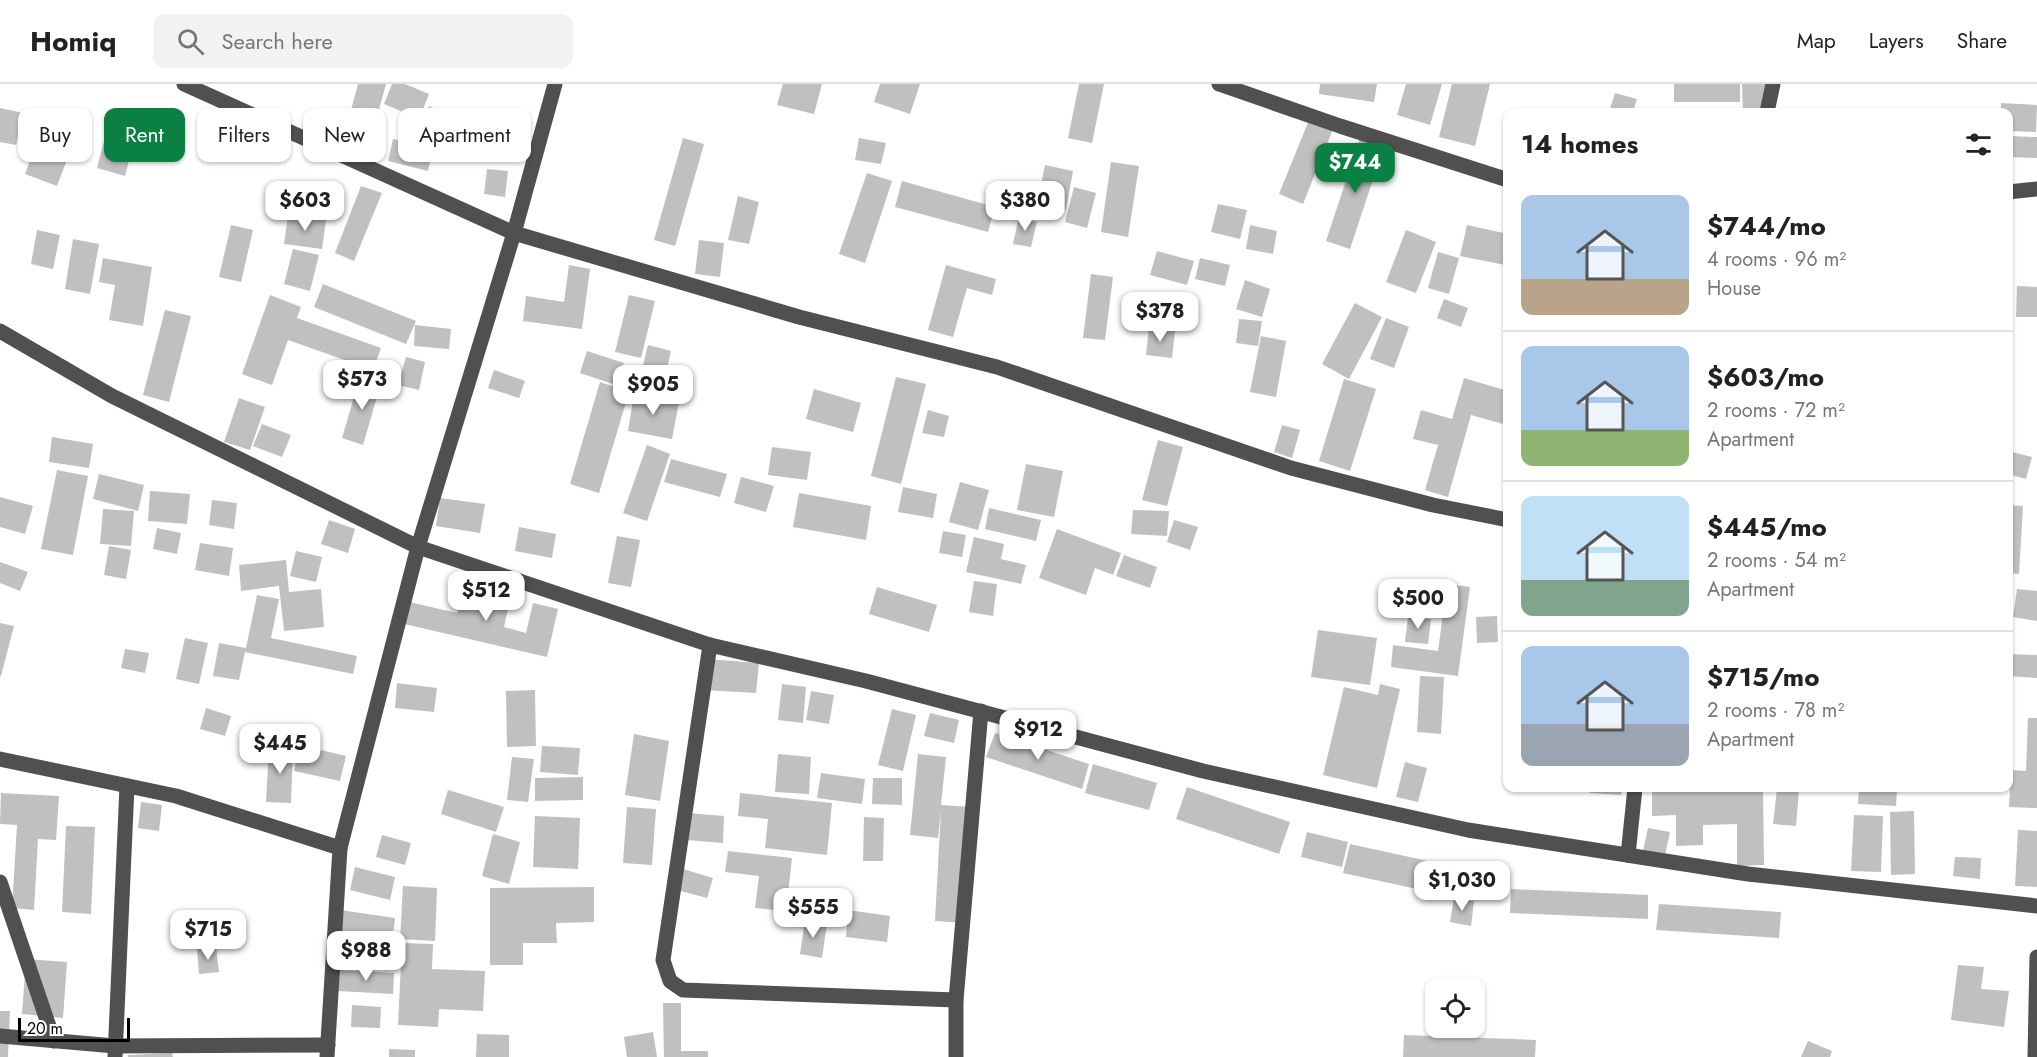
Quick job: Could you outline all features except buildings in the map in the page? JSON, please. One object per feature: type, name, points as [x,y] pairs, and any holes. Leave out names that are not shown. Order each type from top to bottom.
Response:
[{"type":"street","points":[[184,84],[514,233],[799,316],[997,367],[1291,468],[1433,505],[1503,519]]},
{"type":"street","points":[[0,1036],[54,1041],[115,1052],[327,1051],[340,848],[418,547],[514,233],[555,84]]},
{"type":"street","points":[[1218,84],[1503,178]]},
{"type":"street","points":[[1768,108],[1773,84]]},
{"type":"street","points":[[2013,191],[2037,189]]},
{"type":"street","points":[[0,331],[112,396],[418,547],[710,645],[866,681],[1203,771],[1468,830],[1748,873],[2037,906]]},
{"type":"street","points":[[710,645],[663,960],[670,981],[683,990],[957,1000]]},
{"type":"street","points":[[956,1057],[957,1000],[981,711]]},
{"type":"street","points":[[0,759],[176,796],[340,848]]},
{"type":"street","points":[[115,1052],[127,786]]},
{"type":"street","points":[[1628,855],[1635,792]]},
{"type":"street","points":[[0,882],[54,1041]]},
{"type":"street","points":[[2034,1057],[2037,957]]}]
